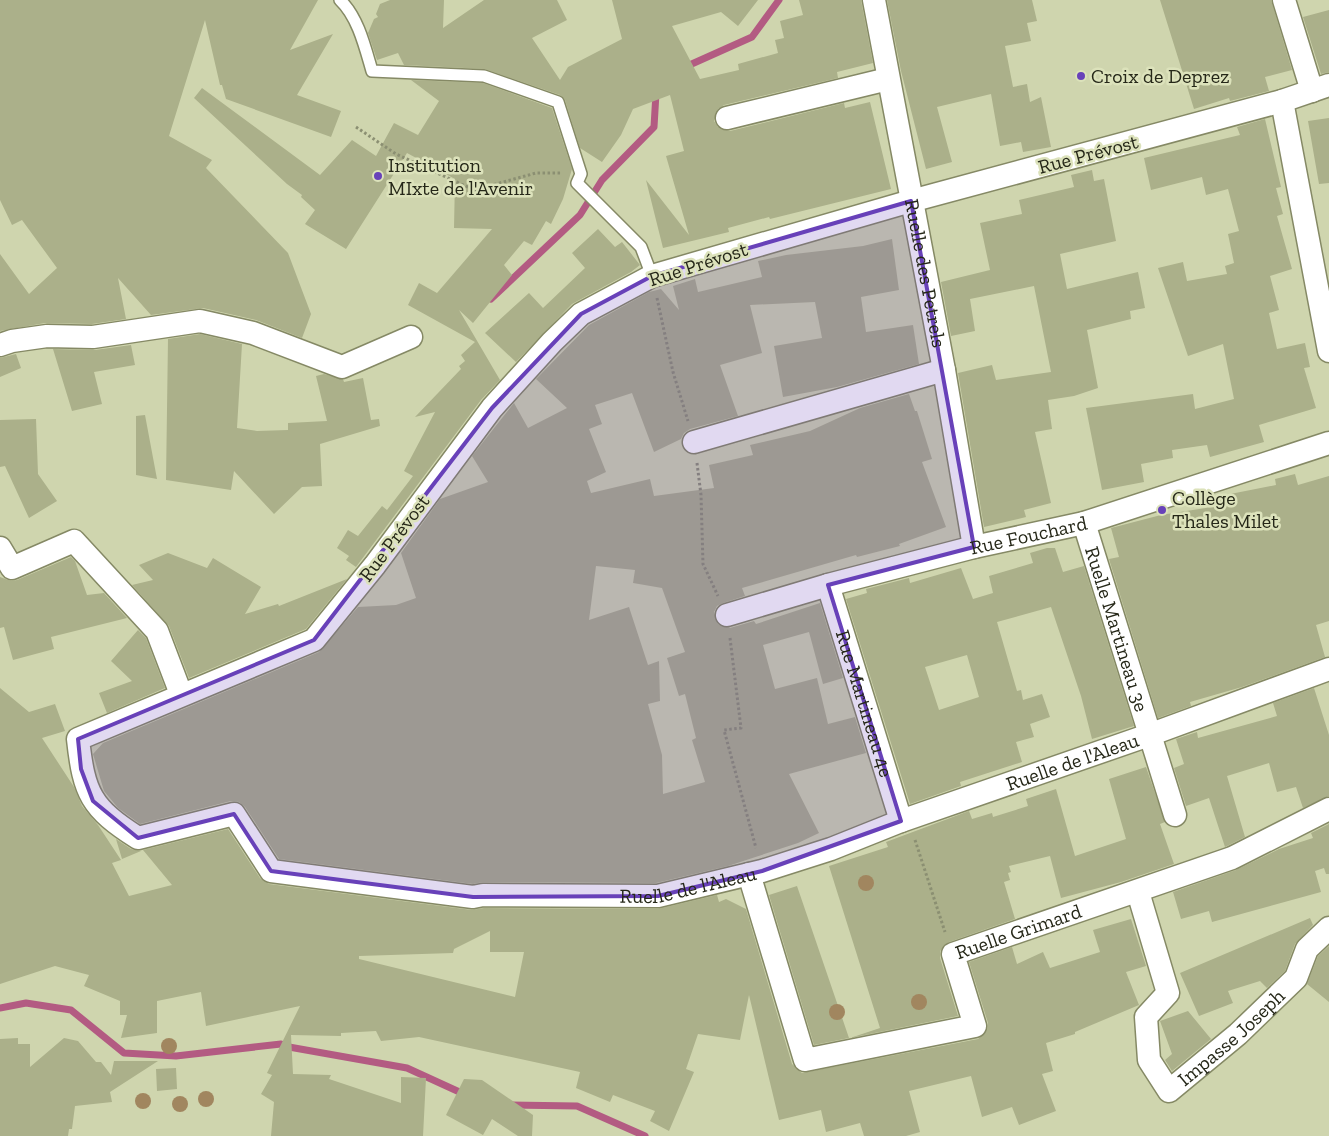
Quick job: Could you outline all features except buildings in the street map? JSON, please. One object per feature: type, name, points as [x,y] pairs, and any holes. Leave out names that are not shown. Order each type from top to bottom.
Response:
[{"type":"street","name":"Ruelle des Petrels","points":[[874,0],[944,370],[974,547]]},
{"type":"street","points":[[1284,0],[1320,88]]},
{"type":"street","points":[[727,118],[888,79]]},
{"type":"street","name":"Rue Prévost","points":[[81,770],[78,739],[181,694],[314,640],[375,565],[492,408],[552,342],[581,314],[652,276],[911,202],[1282,101],[1320,88]]},
{"type":"street","points":[[1282,101],[1329,351]]},
{"type":"street","points":[[0,345],[47,336],[93,337],[200,321],[253,333],[342,367],[411,337]]},
{"type":"street","points":[[694,442],[944,370]]},
{"type":"street","name":"Rue Fouchard","points":[[727,616],[828,585],[974,547],[1084,523],[1329,443]]},
{"type":"street","name":"Ruelle Martineau 3e","points":[[1084,523],[1174,815]]},
{"type":"street","points":[[0,548],[12,568],[74,541],[157,631],[181,694]]},
{"type":"street","name":"Rue Martineau 4e","points":[[828,585],[905,820]]},
{"type":"street","name":"Ruelle de l'Aleau","points":[[81,770],[93,801],[118,825],[138,838],[234,814],[271,870],[383,887],[473,897],[483,895],[595,894],[658,896],[755,872],[831,849],[905,820],[1149,735],[1329,668]]},
{"type":"street","name":"Ruelle Grimard","points":[[755,872],[804,1060],[975,1026],[953,954],[1138,892],[1232,858],[1329,809]]},
{"type":"street","name":"Impasse Joseph","points":[[1138,892],[1168,993],[1146,1016],[1149,1060],[1169,1091],[1238,1034],[1296,978],[1307,948],[1329,928]]},
{"type":"lane","points":[[340,0],[345,5],[360,33],[372,71],[484,76],[558,102],[579,179],[640,247],[652,276]]},
{"type":"path","points":[[356,127],[396,154],[474,190],[536,172],[579,179]]},
{"type":"path","points":[[652,276],[673,372],[694,442],[701,495],[703,564],[727,616],[741,728],[724,730],[755,872]]},
{"type":"path","points":[[905,820],[953,954]]},
{"type":"highlighted area","points":[[911,201],[974,547],[828,585],[901,821],[762,871],[658,896],[473,897],[271,871],[234,814],[138,838],[93,801],[81,769],[78,739],[314,640],[492,408],[581,314],[652,276]]},
{"type":"waterway","points":[[685,67],[752,37],[779,0]]},
{"type":"waterway","points":[[491,299],[580,215],[602,180],[654,127],[656,93]]},
{"type":"waterway","points":[[0,1008],[26,1003],[71,1010],[124,1053],[176,1056],[281,1044],[407,1068],[466,1095]]},
{"type":"waterway","points":[[510,1105],[577,1106],[645,1136]]},
{"type":"place","name":"Croix de Deprez","points":[[1081,76]]},
{"type":"place","name":"Institution MIxte de l'Avenir","points":[[378,176]]},
{"type":"place","name":"Collège Thales Milet","points":[[1162,510]]}]
